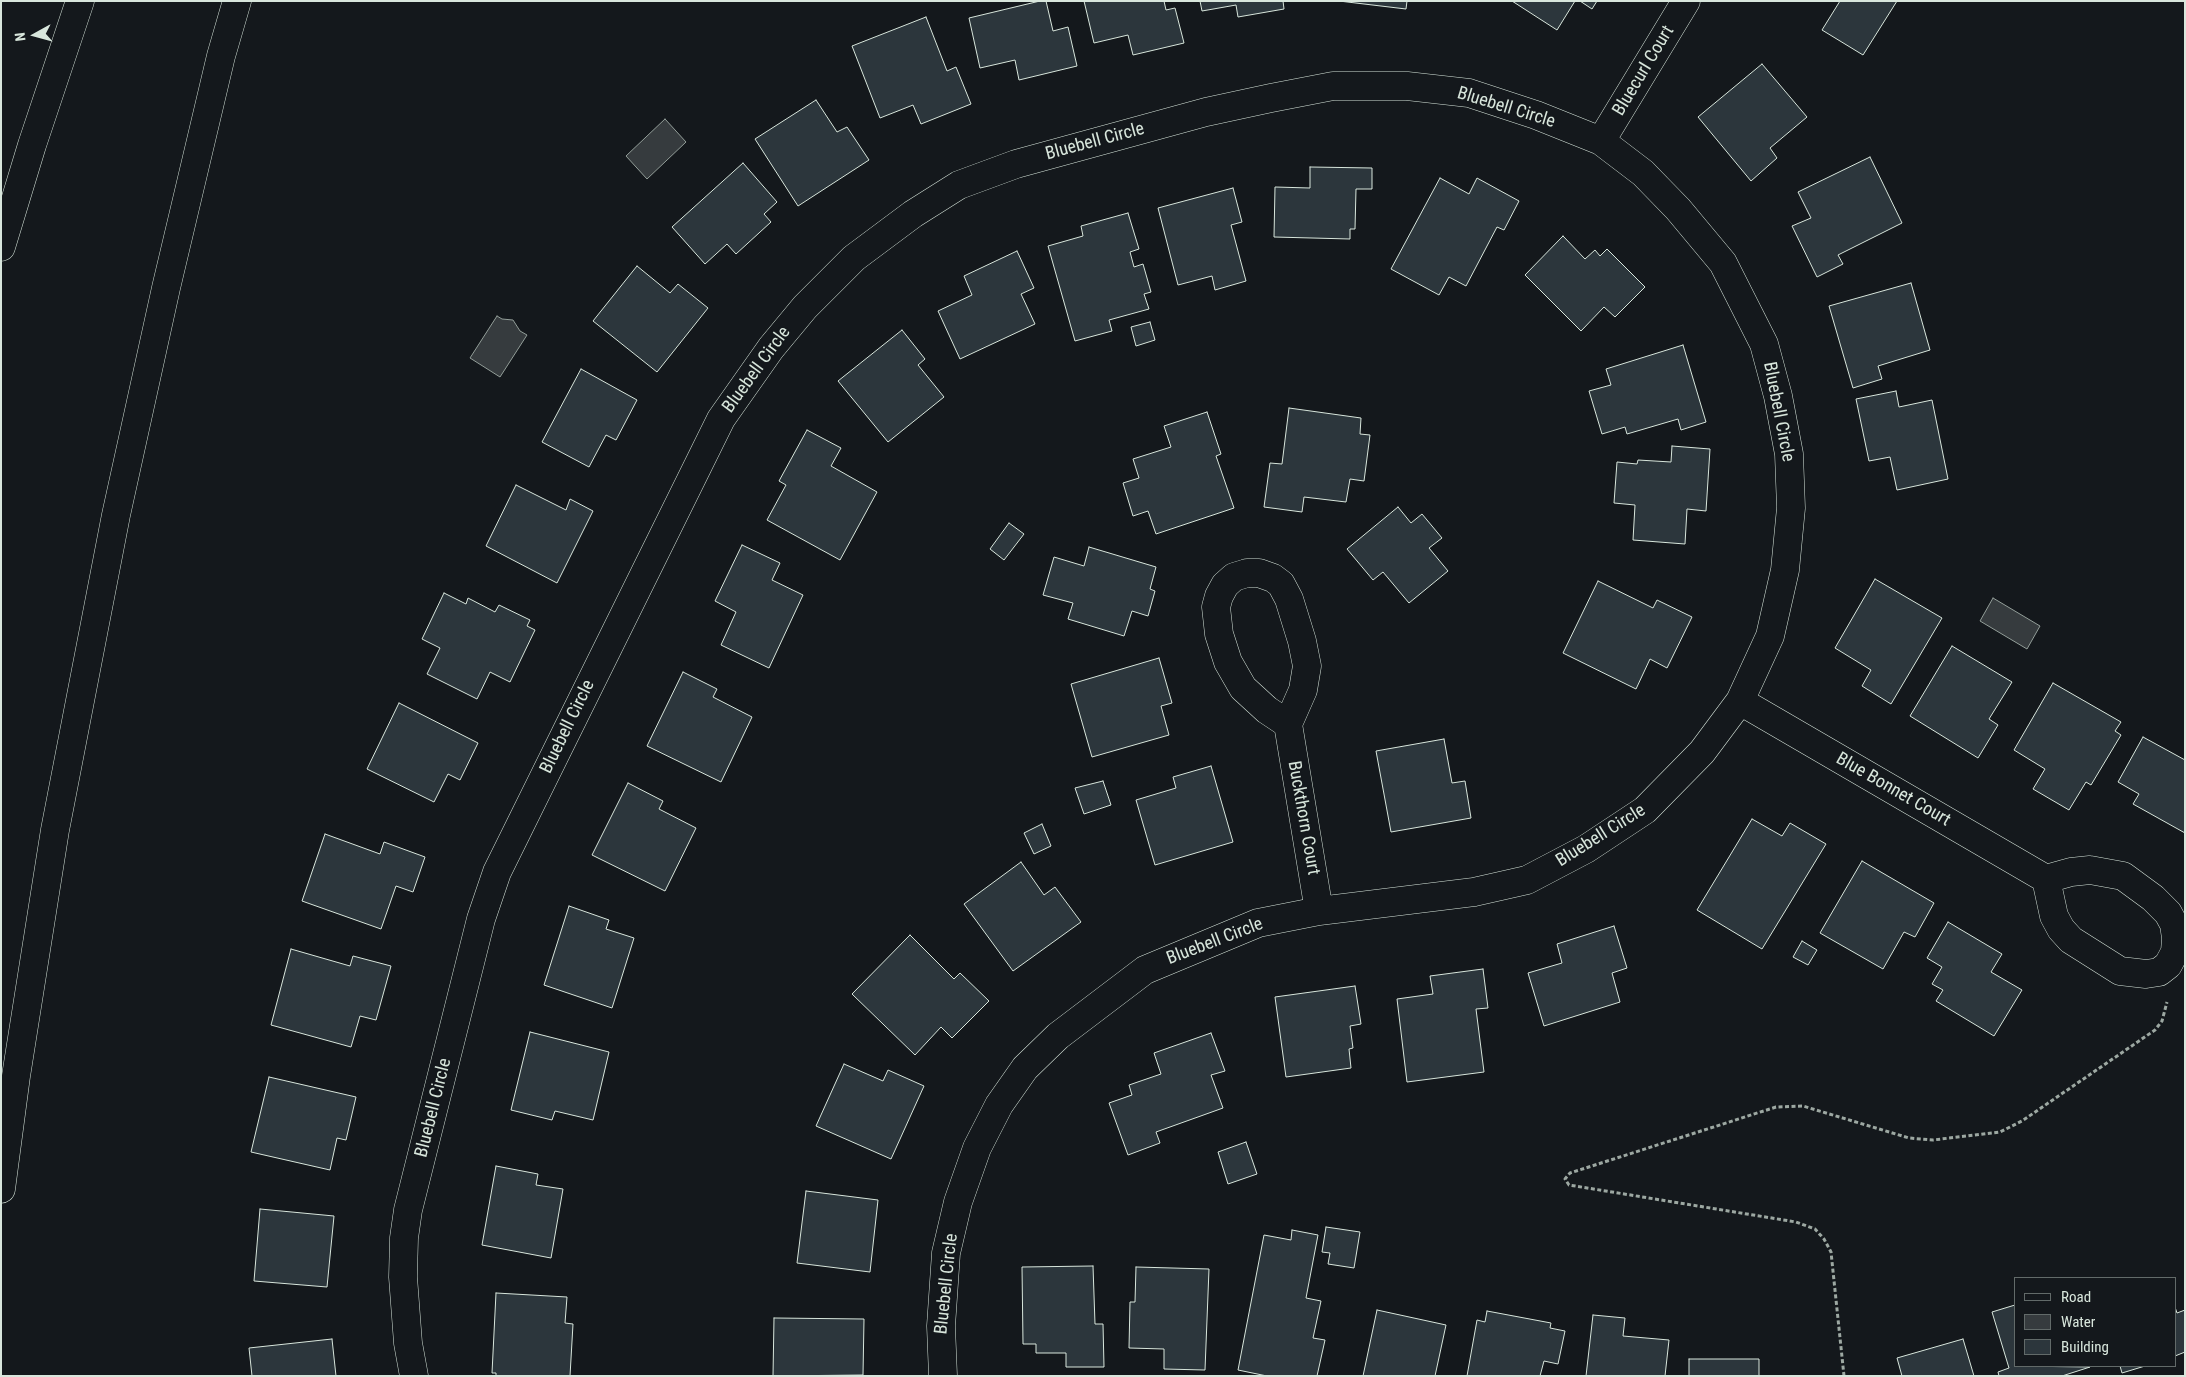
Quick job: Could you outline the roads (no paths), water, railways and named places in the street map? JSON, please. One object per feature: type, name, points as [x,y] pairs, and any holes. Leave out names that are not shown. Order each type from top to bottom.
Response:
[{"type":"main road","points":[[1,247],[32,145],[80,1]]},
{"type":"main road","points":[[1,1188],[16,1076],[55,830],[116,515],[168,278],[221,56],[237,1]]},
{"type":"main road","name":"Bluecurl Court","points":[[1601,141],[1686,1]]},
{"type":"main road","name":"Bluebell Circle","points":[[414,1376],[408,1343],[403,1277],[404,1238],[408,1210],[481,919],[497,872],[721,419],[771,348],[805,307],[854,258],[913,214],[960,185],[1016,164],[1206,112],[1271,98],[1332,86],[1407,86],[1469,93],[1536,114],[1601,141],[1648,179],[1678,209],[1723,263],[1764,344],[1778,396],[1789,454],[1791,500],[1785,570],[1770,636],[1740,702],[1702,752],[1645,810],[1586,849],[1526,880],[1474,892],[1319,911],[1258,923],[1145,970],[1058,1036],[1025,1068],[999,1105],[977,1148],[958,1202],[946,1253],[940,1326],[943,1376]]},
{"type":"main road","points":[[1259,572],[1274,578],[1281,584],[1289,599],[1302,641],[1306,666],[1304,690],[1288,724],[1267,710],[1243,688],[1228,662],[1219,634],[1216,607],[1222,590],[1234,577],[1259,572]]},
{"type":"main road","name":"Blue Bonnet Court","points":[[1740,702],[2046,878]]},
{"type":"main road","name":"Buckthorn Court","points":[[1288,724],[1319,911]]},
{"type":"main road","points":[[2090,870],[2123,876],[2153,898],[2168,912],[2174,924],[2176,938],[2175,952],[2168,965],[2159,972],[2146,974],[2120,970],[2072,940],[2061,929],[2054,916],[2046,878],[2090,870]]},
{"type":"water","points":[[665,119],[686,142],[647,179],[626,156]]},
{"type":"water","points":[[497,316],[502,319],[513,320],[520,331],[527,335],[500,377],[470,358]]},
{"type":"water","points":[[1993,598],[2040,626],[2027,649],[1980,621]]}]
